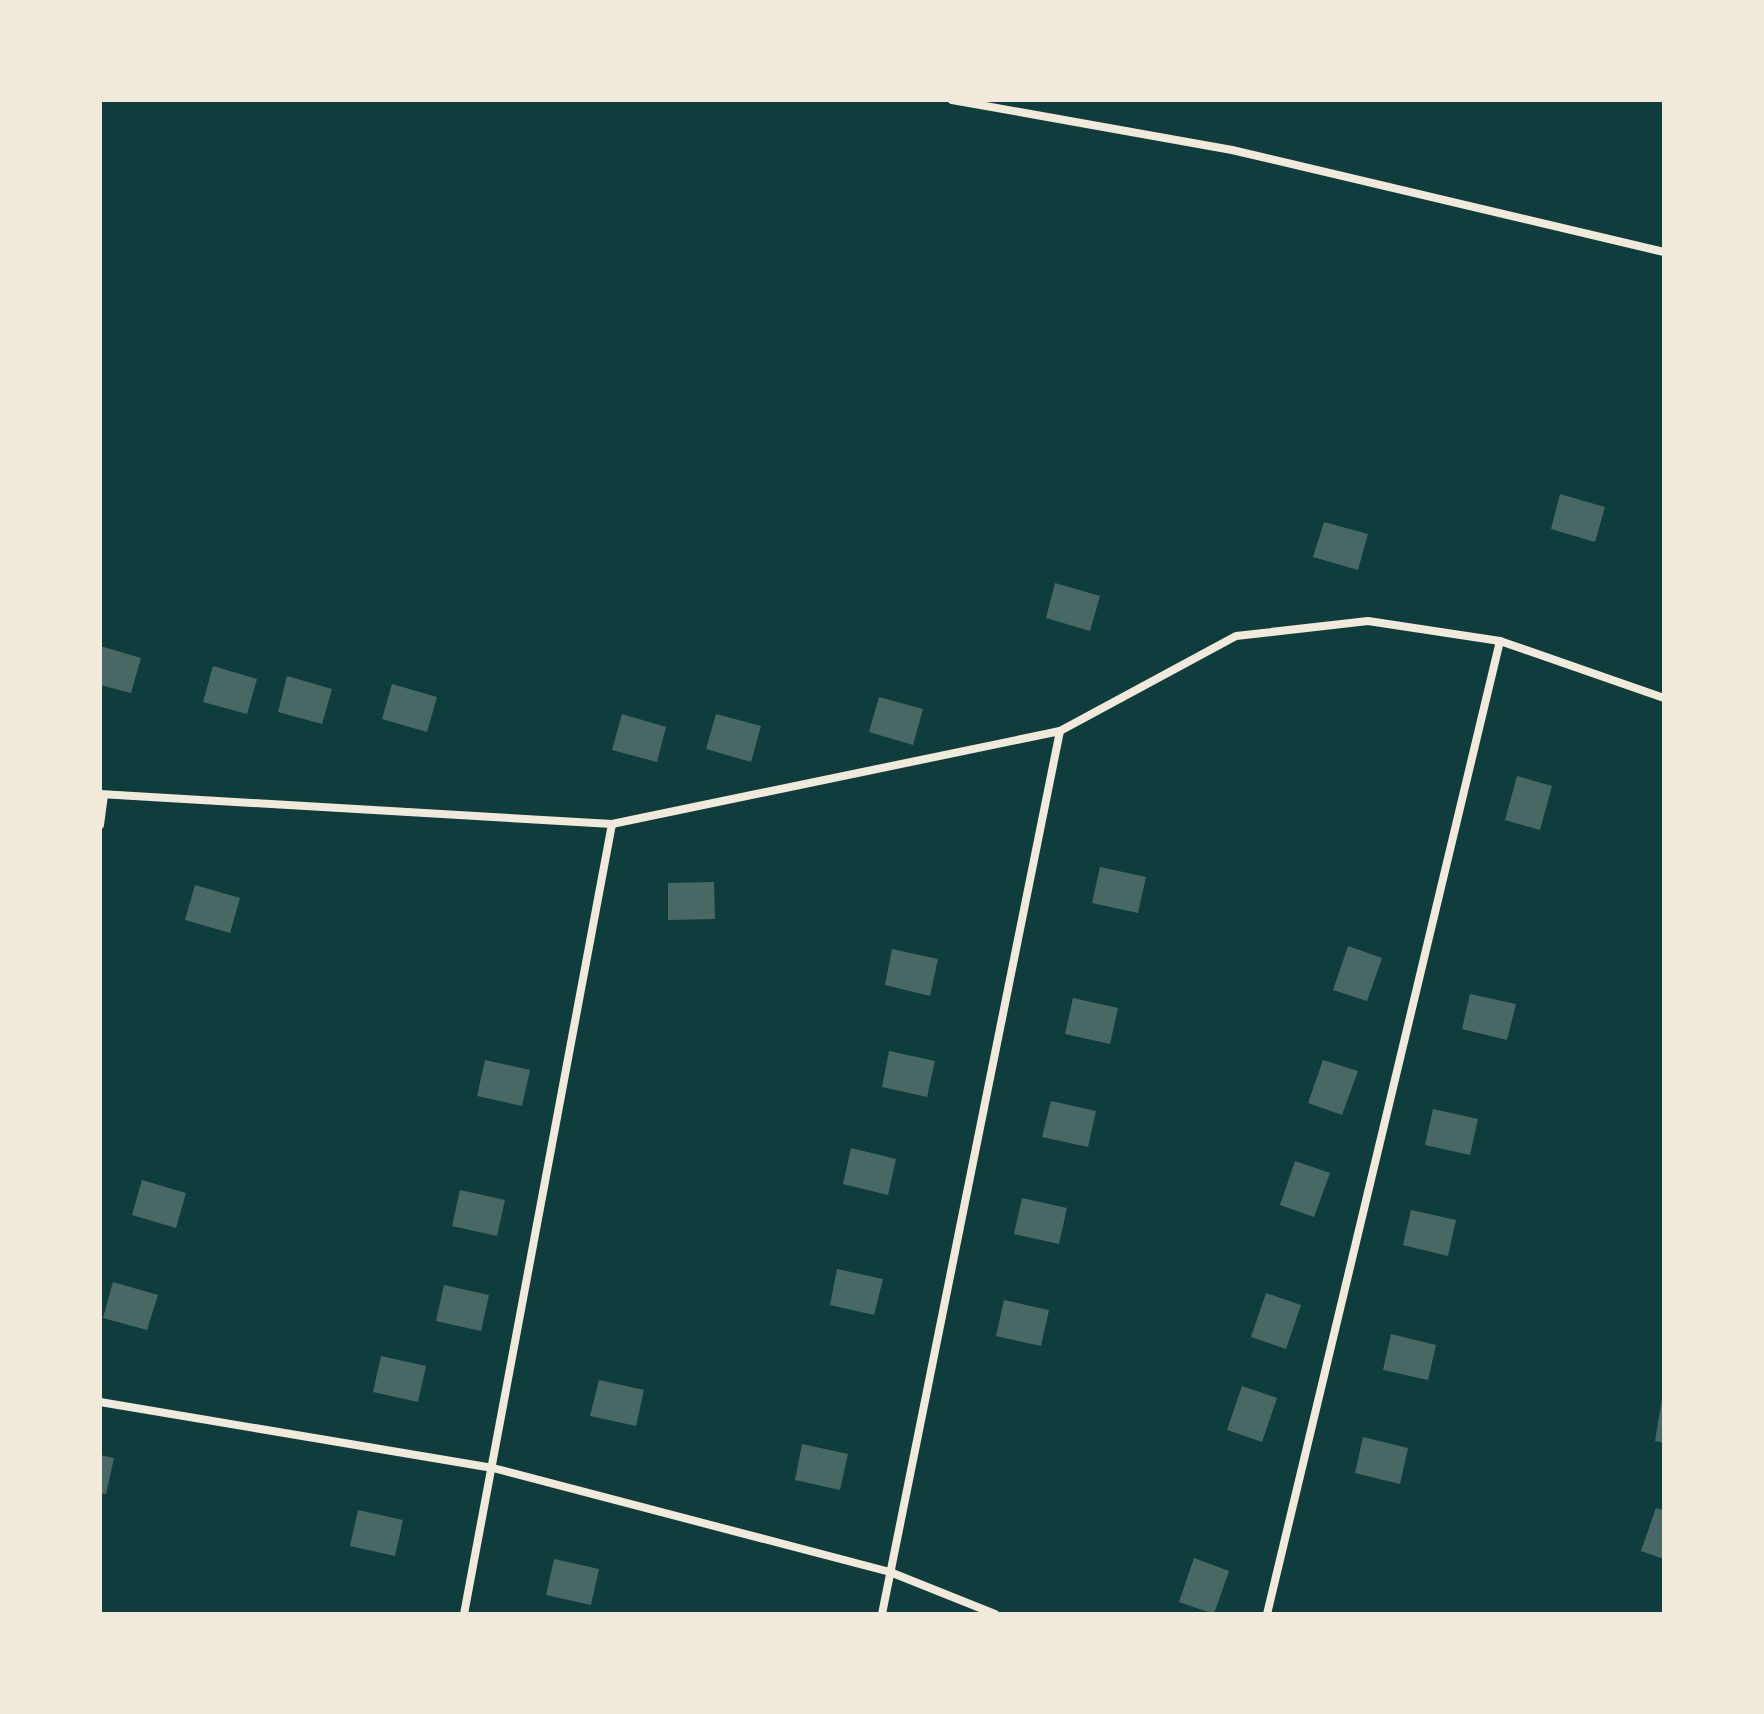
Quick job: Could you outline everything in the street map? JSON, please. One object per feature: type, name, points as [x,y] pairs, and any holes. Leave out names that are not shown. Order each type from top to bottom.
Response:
[{"type":"street","points":[[952,100],[1232,150],[1664,252]]},
{"type":"street","points":[[100,825],[102,794],[612,824],[1060,731],[1236,636],[1368,621],[1500,641],[1664,698]]},
{"type":"street","points":[[1267,1614],[1500,641]]},
{"type":"street","points":[[882,1614],[1060,731]]},
{"type":"street","points":[[464,1614],[612,824]]},
{"type":"street","points":[[100,1402],[493,1468],[890,1572],[995,1614]]},
{"type":"building","points":[[1560,494],[1605,507],[1595,542],[1551,529]]},
{"type":"building","points":[[1324,522],[1368,534],[1358,570],[1313,557]]},
{"type":"building","points":[[1055,583],[1100,596],[1090,631],[1046,618]]},
{"type":"building","points":[[100,646],[141,658],[131,693],[100,685]]},
{"type":"building","points":[[213,666],[257,679],[247,714],[203,702]]},
{"type":"building","points":[[287,676],[332,689],[322,724],[278,712]]},
{"type":"building","points":[[392,684],[437,697],[427,732],[382,719]]},
{"type":"building","points":[[879,697],[923,709],[913,745],[869,732]]},
{"type":"building","points":[[622,714],[666,727],[657,762],[612,750]]},
{"type":"building","points":[[716,714],[761,726],[751,762],[706,749]]},
{"type":"building","points":[[1517,776],[1552,786],[1540,830],[1505,820]]},
{"type":"building","points":[[1100,867],[1146,877],[1138,913],[1092,903]]},
{"type":"building","points":[[714,882],[715,919],[668,920],[668,883]]},
{"type":"building","points":[[195,885],[240,898],[230,933],[185,920]]},
{"type":"building","points":[[1348,946],[1382,958],[1367,1001],[1333,990]]},
{"type":"building","points":[[892,949],[938,959],[930,996],[885,985]]},
{"type":"building","points":[[1470,994],[1516,1004],[1507,1040],[1462,1029]]},
{"type":"building","points":[[1073,998],[1118,1008],[1110,1044],[1065,1034]]},
{"type":"building","points":[[889,1051],[935,1061],[927,1097],[882,1087]]},
{"type":"building","points":[[485,1060],[530,1070],[522,1106],[477,1096]]},
{"type":"building","points":[[1323,1060],[1358,1071],[1342,1115],[1308,1103]]},
{"type":"building","points":[[1051,1101],[1096,1111],[1088,1147],[1042,1137]]},
{"type":"building","points":[[1433,1109],[1478,1119],[1470,1155],[1425,1145]]},
{"type":"building","points":[[851,1148],[896,1159],[888,1195],[843,1184]]},
{"type":"building","points":[[1295,1161],[1330,1173],[1314,1217],[1280,1205]]},
{"type":"building","points":[[142,1180],[186,1193],[176,1228],[132,1215]]},
{"type":"building","points":[[460,1190],[505,1200],[497,1236],[452,1226]]},
{"type":"building","points":[[1022,1198],[1067,1208],[1059,1244],[1014,1234]]},
{"type":"building","points":[[1411,1210],[1456,1220],[1448,1256],[1403,1245]]},
{"type":"building","points":[[837,1269],[883,1279],[874,1315],[830,1305]]},
{"type":"building","points":[[113,1282],[158,1295],[147,1330],[103,1318]]},
{"type":"building","points":[[444,1285],[489,1295],[481,1331],[436,1321]]},
{"type":"building","points":[[1266,1293],[1301,1305],[1286,1349],[1251,1337]]},
{"type":"building","points":[[1004,1300],[1049,1310],[1041,1346],[996,1336]]},
{"type":"building","points":[[1391,1334],[1436,1345],[1428,1380],[1383,1370]]},
{"type":"building","points":[[381,1356],[426,1366],[418,1402],[373,1392]]},
{"type":"building","points":[[599,1380],[644,1390],[636,1426],[590,1416]]},
{"type":"building","points":[[1242,1386],[1277,1398],[1262,1442],[1227,1430]]},
{"type":"building","points":[[1664,1399],[1664,1443],[1655,1441]]},
{"type":"building","points":[[1363,1437],[1408,1448],[1400,1484],[1355,1473]]},
{"type":"building","points":[[802,1444],[848,1454],[840,1490],[795,1480]]},
{"type":"building","points":[[100,1455],[114,1458],[106,1494],[100,1493]]},
{"type":"building","points":[[1656,1508],[1664,1510],[1664,1559],[1641,1551]]},
{"type":"building","points":[[358,1510],[403,1520],[395,1556],[350,1546]]},
{"type":"building","points":[[1194,1558],[1229,1571],[1214,1614],[1179,1602]]},
{"type":"building","points":[[554,1559],[599,1569],[591,1605],[546,1595]]}]
